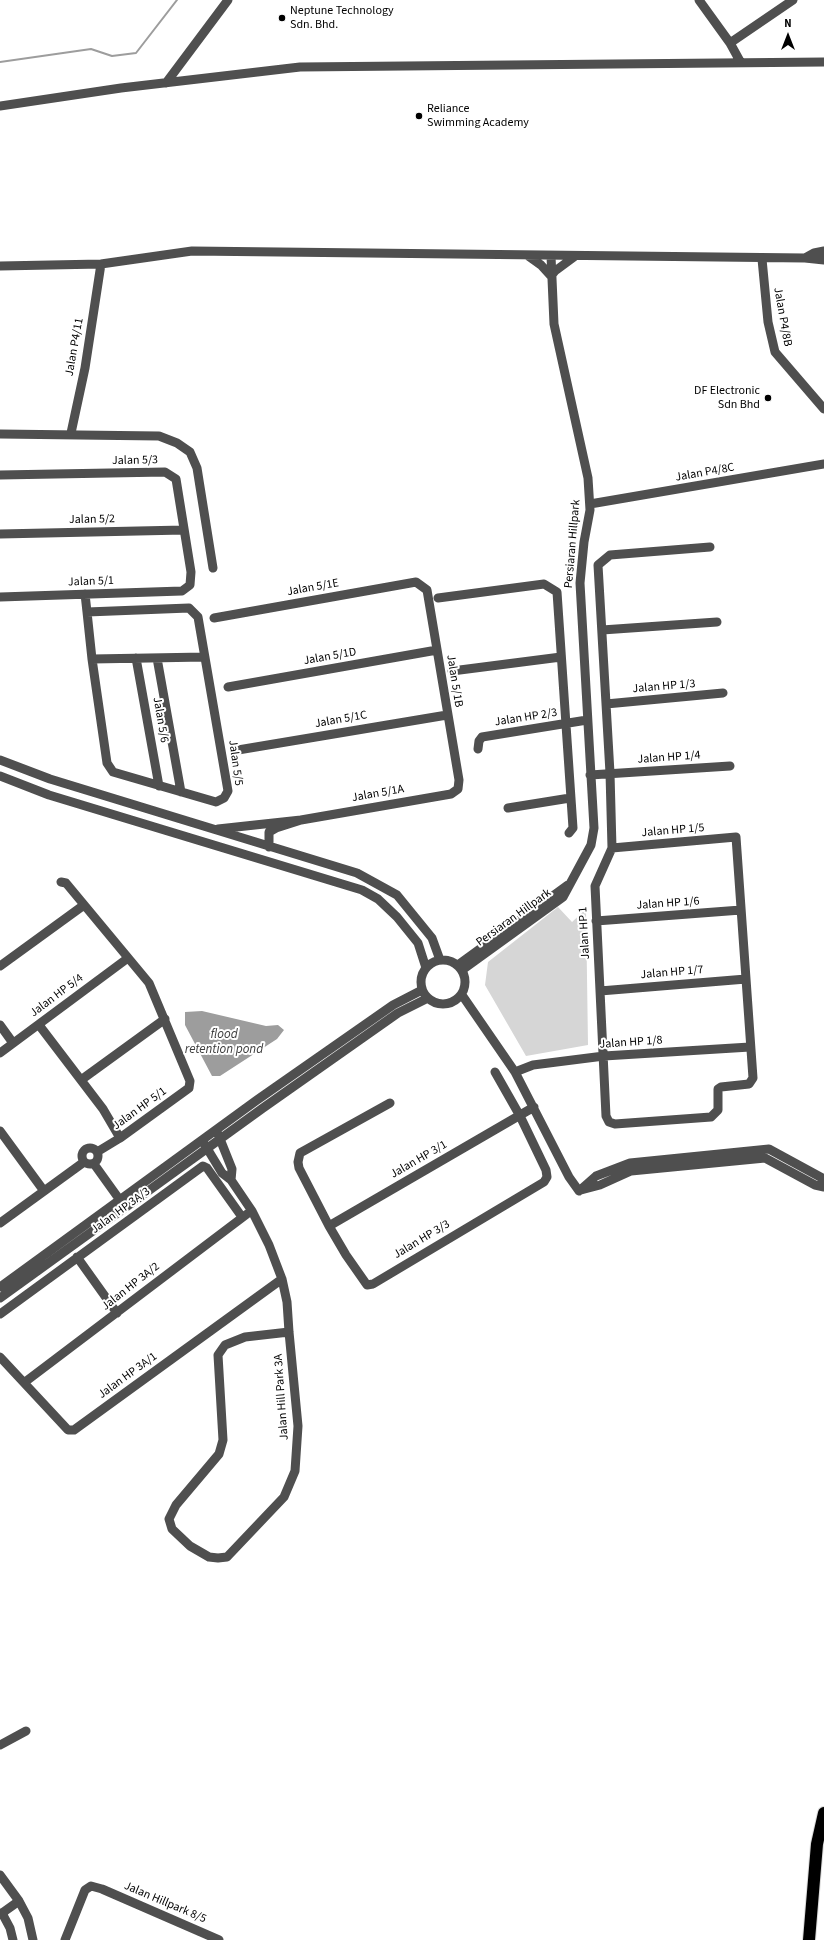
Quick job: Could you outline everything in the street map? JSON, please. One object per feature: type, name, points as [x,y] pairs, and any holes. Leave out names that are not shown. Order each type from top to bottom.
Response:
[{"type":"highway","points":[[809,1940],[817,1844],[824,1813]]},
{"type":"street","points":[[166,83],[228,0]]},
{"type":"street","points":[[699,0],[730,43],[741,63]]},
{"type":"street","points":[[730,43],[793,0]]},
{"type":"street","points":[[0,106],[166,83],[300,67],[824,62]]},
{"type":"street","points":[[0,266],[101,264],[192,251],[762,259],[804,258],[810,260],[824,260]]},
{"type":"street","points":[[804,258],[814,253],[824,251]]},
{"type":"street","points":[[527,255],[541,265],[551,276],[574,256]]},
{"type":"street","name":"Persiaran Hillpark","points":[[460,968],[574,881],[591,845],[594,828],[580,583],[590,504],[588,478],[554,324],[551,256]]},
{"type":"street","name":"Jalan P4/8B","points":[[762,259],[768,322],[775,352],[824,409]]},
{"type":"street","name":"Jalan P4/11","points":[[71,433],[84,368],[101,264]]},
{"type":"street","points":[[0,434],[71,433],[159,436],[177,443],[190,452],[197,468],[213,568]]},
{"type":"street","name":"Jalan P4/8C","points":[[590,504],[824,464]]},
{"type":"street","name":"Jalan 5/3","points":[[0,475],[165,472],[176,479],[192,572],[190,585],[182,591]]},
{"type":"street","name":"Jalan 5/2","points":[[0,534],[184,530]]},
{"type":"street","name":"Jalan HP 1","points":[[710,547],[610,555],[598,565],[610,773],[612,848],[595,886],[606,1116],[609,1122],[615,1124],[710,1117],[718,1110],[718,1089],[721,1087],[749,1084],[753,1078],[750,1047]]},
{"type":"street","name":"Jalan 5/1E","points":[[214,618],[416,582]]},
{"type":"street","name":"Jalan 5/1B","points":[[416,582],[427,590],[447,715],[460,780],[458,789]]},
{"type":"street","points":[[438,598],[544,584],[557,592],[573,828],[569,833]]},
{"type":"street","name":"Jalan 5/1","points":[[0,597],[182,591]]},
{"type":"street","name":"Jalan 5/5","points":[[85,594],[92,659],[107,763],[113,772],[216,802],[224,798],[228,791],[198,617],[189,608],[87,612]]},
{"type":"street","points":[[602,630],[717,622]]},
{"type":"street","name":"Jalan 5/1D","points":[[228,687],[437,650]]},
{"type":"street","points":[[92,659],[205,657]]},
{"type":"street","points":[[452,671],[561,657]]},
{"type":"street","name":"Jalan 5/6","points":[[136,658],[159,786]]},
{"type":"street","points":[[157,658],[181,792]]},
{"type":"street","name":"Jalan HP 1/3","points":[[606,704],[723,693]]},
{"type":"street","name":"Jalan 5/1C","points":[[238,750],[447,715]]},
{"type":"street","name":"Jalan HP 2/3","points":[[478,749],[479,741],[482,737],[587,720]]},
{"type":"street","points":[[0,760],[50,779],[254,843],[357,873],[397,895],[432,938],[440,960]]},
{"type":"street","name":"Jalan HP 1/4","points":[[610,773],[730,766]]},
{"type":"street","points":[[590,775],[610,773]]},
{"type":"street","points":[[0,776],[49,795],[342,883],[373,896],[397,918],[418,944],[426,968]]},
{"type":"street","points":[[49,795],[50,779]]},
{"type":"street","name":"Jalan 5/1A","points":[[301,820],[451,794],[458,789]]},
{"type":"street","points":[[508,808],[570,798]]},
{"type":"street","points":[[210,829],[231,829],[301,820]]},
{"type":"street","points":[[269,847],[269,832],[276,828],[301,820]]},
{"type":"street","points":[[193,824],[205,842]]},
{"type":"street","points":[[205,842],[215,837],[254,843]]},
{"type":"street","name":"Jalan HP 1/5","points":[[612,848],[736,837],[741,910]]},
{"type":"street","points":[[61,882],[65,882],[149,983],[165,1019],[81,1080]]},
{"type":"street","points":[[0,966],[84,905]]},
{"type":"street","points":[[741,910],[750,1047]]},
{"type":"street","name":"Jalan HP 1/6","points":[[596,922],[741,910]]},
{"type":"street","name":"Jalan HP 5/4","points":[[0,1053],[128,958]]},
{"type":"street","points":[[440,960],[446,960],[460,968],[466,982],[462,994],[450,1003],[442,1004],[428,998],[422,990],[421,980],[426,968],[440,960]]},
{"type":"street","name":"Jalan HP 1/7","points":[[600,991],[746,979]]},
{"type":"street","points":[[0,1287],[122,1203],[393,1005],[422,990]]},
{"type":"street","points":[[462,994],[515,1072],[569,1176],[579,1191]]},
{"type":"street","points":[[218,1134],[398,1013],[428,998]]},
{"type":"street","name":"Jalan HP 5/1","points":[[97,1152],[120,1138],[189,1088],[190,1081],[165,1019]]},
{"type":"street","points":[[0,1025],[13,1043]]},
{"type":"street","points":[[39,1025],[103,1109],[120,1138]]},
{"type":"street","name":"Jalan HP 1/8","points":[[515,1072],[533,1065],[604,1056],[750,1047]]},
{"type":"street","points":[[495,1072],[520,1116]]},
{"type":"street","points":[[329,1226],[299,1168],[298,1162],[300,1153],[390,1103]]},
{"type":"street","name":"Jalan HP 3/1","points":[[329,1226],[534,1107]]},
{"type":"street","name":"Jalan HP 3/3","points":[[329,1226],[363,1280],[367,1285],[373,1284],[544,1182],[547,1177],[546,1170],[520,1116]]},
{"type":"street","name":"Jalan Hill Park 3A","points":[[218,1134],[232,1169],[231,1180]]},
{"type":"street","points":[[1,1135],[44,1191]]},
{"type":"street","name":"Jalan Hill Park 3A","points":[[204,1144],[222,1173],[231,1180],[252,1211],[269,1246],[282,1279],[289,1332],[298,1426],[294,1471],[284,1497],[227,1556],[208,1558],[190,1546],[172,1529],[169,1519],[176,1506],[220,1454],[223,1440],[218,1355],[225,1345],[245,1338],[289,1332]]},
{"type":"street","points":[[92,1148],[97,1152],[98,1159],[94,1164],[90,1165],[84,1162],[81,1157],[84,1150],[92,1148]]},
{"type":"street","points":[[579,1191],[596,1176],[630,1163],[696,1155],[769,1149],[824,1179]]},
{"type":"street","points":[[696,1155],[703,1158],[705,1164]]},
{"type":"street","points":[[579,1191],[600,1185],[631,1171],[765,1158],[816,1185],[824,1187]]},
{"type":"street","points":[[0,1223],[84,1162]]},
{"type":"street","points":[[94,1164],[122,1203]]},
{"type":"street","name":"Jalan HP 3A/3","points":[[0,1314],[203,1166],[207,1168],[242,1217]]},
{"type":"street","points":[[0,1298],[122,1203]]},
{"type":"street","name":"Jalan HP 3A/2","points":[[25,1382],[242,1217],[252,1211]]},
{"type":"street","points":[[77,1257],[117,1313]]},
{"type":"street","name":"Jalan HP 3A/1","points":[[0,1357],[25,1382],[68,1430],[74,1430],[282,1279]]},
{"type":"street","points":[[0,1745],[26,1731]]},
{"type":"street","points":[[0,1875],[19,1901],[28,1918],[34,1940]]},
{"type":"street","name":"Jalan Hillpark 8/5","points":[[65,1940],[85,1890],[91,1886],[102,1889],[219,1940]]},
{"type":"street","points":[[13,1940],[10,1928],[1,1913],[19,1901]]},
{"type":"shaded area","points":[[558,907],[572,922],[586,909],[588,1045],[526,1056],[485,985],[488,962]]},
{"type":"water","name":"flood retention pond","points":[[202,1011],[266,1026],[278,1025],[284,1030],[277,1039],[220,1076],[212,1076],[185,1025],[185,1012]]},
{"type":"waterway","points":[[0,62],[91,49],[112,56],[136,53],[177,0]]},
{"type":"place","name":"Neptune Technology Sdn. Bhd.","points":[[282,18]]},
{"type":"place","name":"Reliance Swimming Academy","points":[[419,116]]},
{"type":"place","name":"DF Electronic Sdn Bhd","points":[[768,398]]}]
